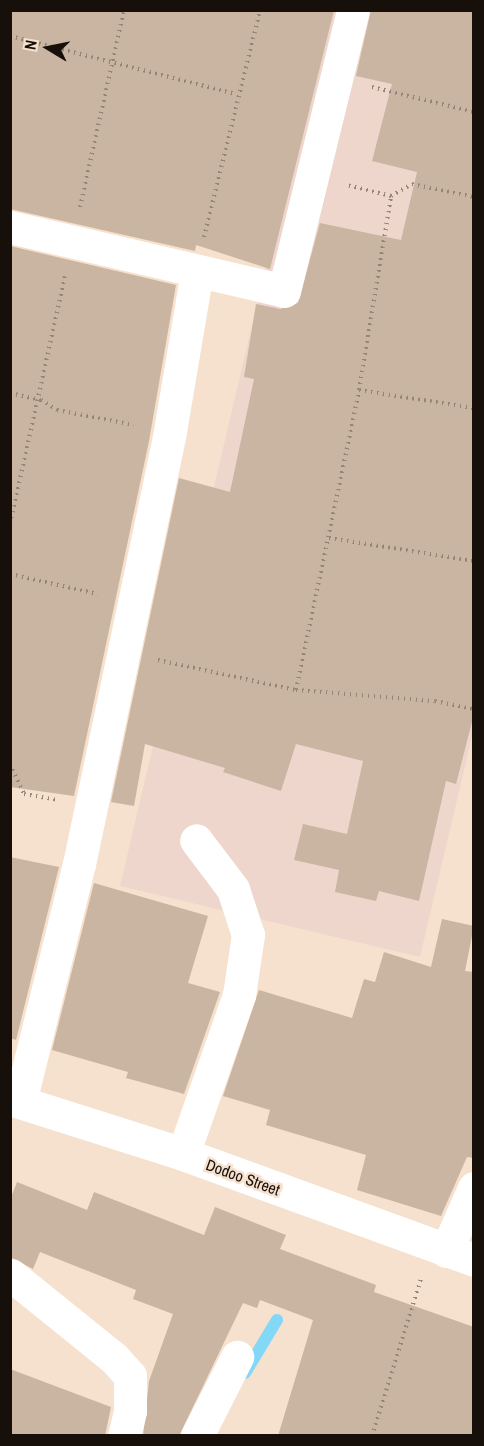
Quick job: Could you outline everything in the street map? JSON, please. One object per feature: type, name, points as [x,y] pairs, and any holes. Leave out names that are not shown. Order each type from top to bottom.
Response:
[{"type":"street","points":[[10,227],[284,291],[314,176],[352,10]]},
{"type":"street","points":[[15,1100],[90,806],[131,602],[170,431],[197,272]]},
{"type":"street","points":[[183,1154],[239,995],[248,936],[233,889],[196,840]]},
{"type":"street","name":"Dodoo Street","points":[[15,1100],[183,1154],[450,1253]]},
{"type":"street","points":[[450,1253],[474,1188]]},
{"type":"street","points":[[11,1275],[114,1358],[130,1376],[130,1411],[124,1436]]},
{"type":"street","points":[[197,1436],[237,1357]]},
{"type":"path","points":[[197,272],[236,94],[260,10]]},
{"type":"path","points":[[10,36],[236,94]]},
{"type":"path","points":[[336,79],[474,112]]},
{"type":"path","points":[[314,176],[391,196],[412,184],[474,197]]},
{"type":"path","points":[[296,690],[359,390],[391,196]]},
{"type":"path","points":[[359,390],[474,408]]},
{"type":"path","points":[[10,393],[41,400],[57,410],[170,431]]},
{"type":"path","points":[[329,537],[474,561]]},
{"type":"path","points":[[10,574],[131,602]]},
{"type":"path","points":[[121,653],[296,690],[435,701],[474,709]]},
{"type":"path","points":[[10,764],[24,794],[90,806]]},
{"type":"path","points":[[372,1436],[450,1253]]},
{"type":"shaded area","points":[[326,11],[473,11],[474,728],[420,957],[120,886]]},
{"type":"building","points":[[10,10],[334,10],[270,269],[196,245],[195,251],[10,209]]},
{"type":"building","points":[[371,10],[474,10],[474,714],[456,784],[446,781],[419,901],[379,891],[376,901],[335,892],[339,870],[294,860],[303,824],[347,834],[363,761],[296,744],[281,791],[223,772],[225,768],[145,744],[134,806],[111,802],[179,478],[230,492],[254,379],[244,377],[256,304],[280,309],[298,303],[320,223],[401,240],[417,172],[372,161],[392,84],[356,76]]},
{"type":"building","points":[[10,246],[176,285],[149,441],[74,796],[10,787]]},
{"type":"building","points":[[10,857],[59,867],[16,1040],[10,1038]]},
{"type":"building","points":[[94,883],[208,916],[188,983],[220,992],[184,1094],[126,1078],[128,1072],[52,1050]]},
{"type":"building","points":[[442,919],[474,926],[465,971],[474,972],[474,1158],[467,1157],[441,1216],[357,1190],[366,1155],[266,1125],[270,1110],[223,1096],[259,990],[352,1018],[364,979],[375,982],[384,952],[431,967]]},
{"type":"building","points":[[17,1182],[87,1210],[94,1192],[204,1235],[215,1207],[286,1235],[280,1249],[376,1285],[374,1292],[474,1327],[474,1436],[278,1436],[313,1320],[260,1300],[257,1308],[243,1303],[179,1436],[143,1436],[149,1381],[173,1314],[133,1299],[136,1290],[40,1252],[33,1269],[10,1257],[10,1200]]},
{"type":"building","points":[[10,1369],[111,1407],[105,1436],[10,1436]]},
{"type":"waterway","points":[[245,1373],[277,1320]]}]
